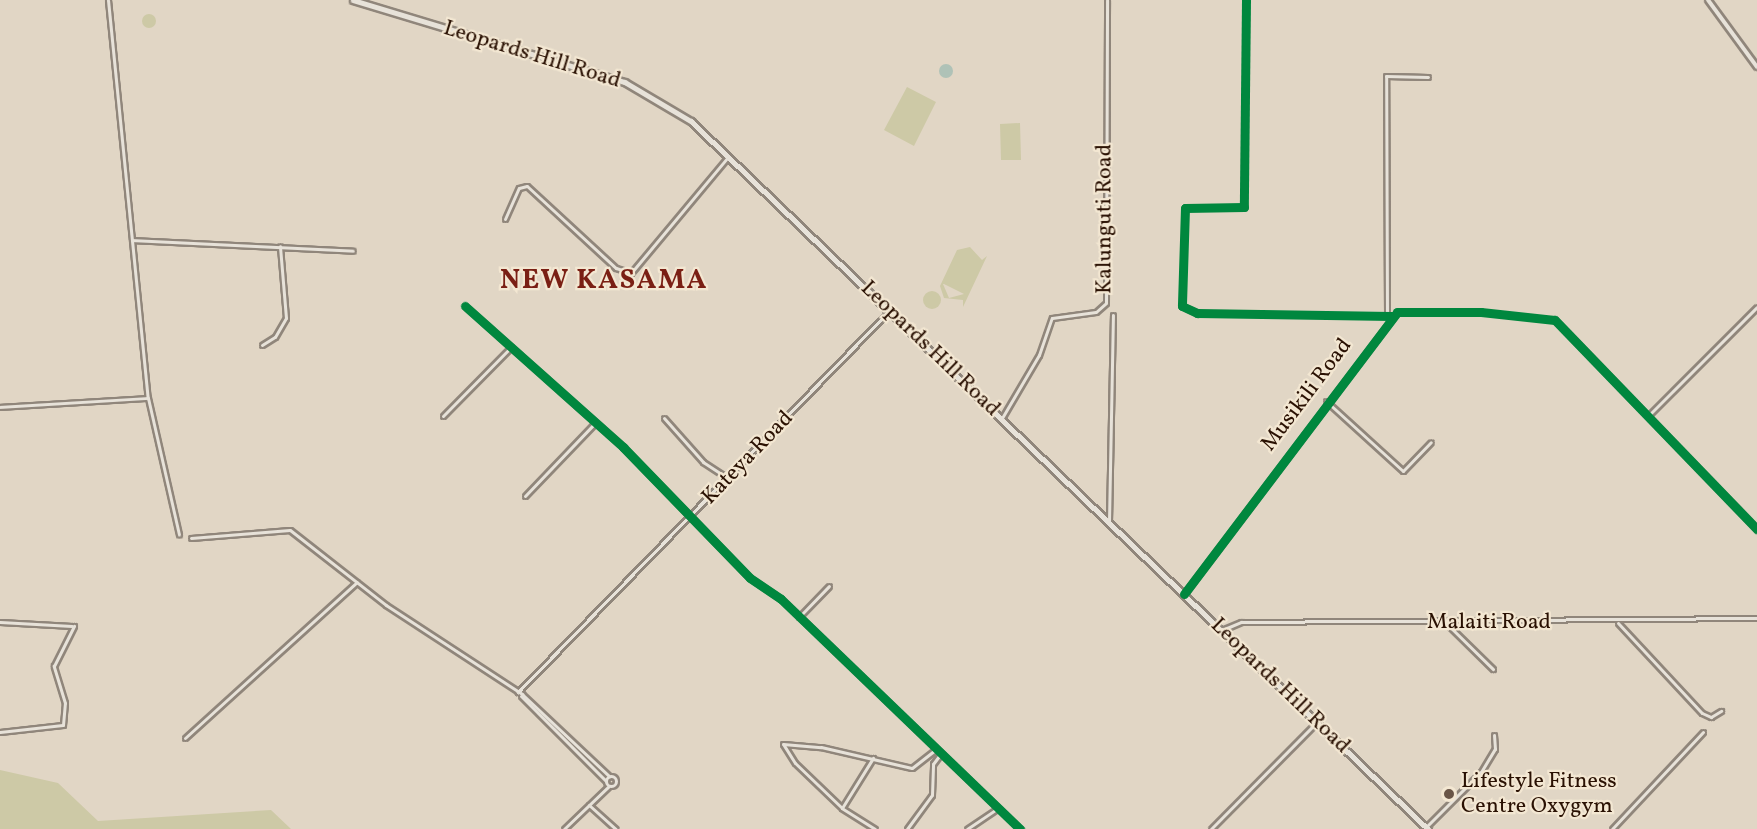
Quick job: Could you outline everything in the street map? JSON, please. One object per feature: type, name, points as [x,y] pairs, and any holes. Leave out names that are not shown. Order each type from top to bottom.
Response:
[{"type":"main road","name":"Leopards Hill Road","points":[[354,0],[625,82],[673,108],[729,156],[1427,828]]},
{"type":"street","points":[[108,0],[148,398],[179,535]]},
{"type":"street","name":"Kalunguti Road","points":[[1002,418],[1039,355],[1052,318],[1096,312],[1106,303],[1107,0]]},
{"type":"street","points":[[1246,0],[1244,207],[1185,208],[1182,306],[1197,313],[1389,315],[1453,311],[1551,318],[1650,414],[1757,529]]},
{"type":"street","points":[[1708,0],[1757,67]]},
{"type":"street","points":[[1389,315],[1386,76],[1428,77]]},
{"type":"street","points":[[505,219],[519,188],[526,186],[615,268],[631,273],[729,156]]},
{"type":"street","points":[[132,240],[353,250]]},
{"type":"street","points":[[262,345],[275,337],[286,318],[280,246]]},
{"type":"street","points":[[465,306],[694,514],[750,578],[799,617],[939,756],[1020,829]]},
{"type":"street","points":[[1650,414],[1757,307]]},
{"type":"street","name":"Kateya Road","points":[[520,693],[603,602],[729,479],[890,311]]},
{"type":"street","points":[[1109,521],[1113,315]]},
{"type":"street","name":"Musikili Road","points":[[1184,594],[1389,315]]},
{"type":"street","points":[[442,416],[511,347]]},
{"type":"street","points":[[0,407],[148,398]]},
{"type":"street","points":[[1326,401],[1403,471],[1431,442]]},
{"type":"street","points":[[664,418],[703,462],[729,479]]},
{"type":"street","points":[[525,495],[595,423]]},
{"type":"street","points":[[191,538],[285,528],[357,582],[520,693],[615,782],[564,829]]},
{"type":"street","points":[[185,738],[357,582]]},
{"type":"street","points":[[799,617],[829,586]]},
{"type":"street","name":"Malaiti Road","points":[[1222,630],[1241,622],[1448,625],[1618,623],[1757,618]]},
{"type":"street","points":[[0,622],[74,626],[54,666],[64,703],[63,724],[0,732]]},
{"type":"street","points":[[1618,623],[1702,713],[1711,717],[1721,711]]},
{"type":"street","points":[[1448,625],[1493,669]]},
{"type":"street","points":[[520,693],[609,786]]},
{"type":"street","points":[[1211,829],[1318,722]]},
{"type":"street","points":[[1612,829],[1703,732]]},
{"type":"street","points":[[1427,828],[1481,772],[1495,749],[1494,735]]},
{"type":"street","points":[[875,829],[842,808],[782,746],[821,747],[912,768],[934,751]]},
{"type":"street","points":[[907,829],[932,795],[933,764],[939,756]]},
{"type":"street","points":[[842,808],[873,758]]},
{"type":"street","points":[[606,781],[609,776]]},
{"type":"street","points":[[589,805],[616,829]]},
{"type":"street","points":[[967,829],[997,809]]},
{"type":"shaded area","points":[[146,14],[152,14],[156,21],[152,28],[146,28],[142,24],[142,18]]},
{"type":"shaded area","points":[[946,64],[951,66],[953,71],[951,76],[946,78],[941,76],[939,71],[941,66]]},
{"type":"shaded area","points":[[907,87],[936,102],[914,146],[884,130]]},
{"type":"shaded area","points":[[1020,123],[1021,160],[1001,160],[1000,124]]},
{"type":"shaded area","points":[[970,247],[982,260],[987,256],[963,307],[963,300],[944,298],[940,286],[957,250]],"holes":[[[943,284],[964,294],[949,298]]]},
{"type":"shaded area","points":[[928,291],[936,291],[941,296],[939,307],[928,309],[923,304],[923,296]]},
{"type":"shaded area","points":[[0,770],[58,783],[98,821],[271,810],[291,829],[0,829]]},
{"type":"cycle path","points":[[1246,0],[1244,207],[1185,208],[1182,306],[1197,313],[1391,316]]},
{"type":"cycle path","points":[[465,306],[623,447],[750,578],[781,599],[1020,829]]},
{"type":"cycle path","points":[[1184,594],[1397,312],[1481,312],[1555,320],[1757,529]]},
{"type":"place","name":"Lifestyle Fitness Centre Oxygym","points":[[1449,794]]},
{"type":"district","name":"NEW KASAMA","points":[[604,281]]}]
